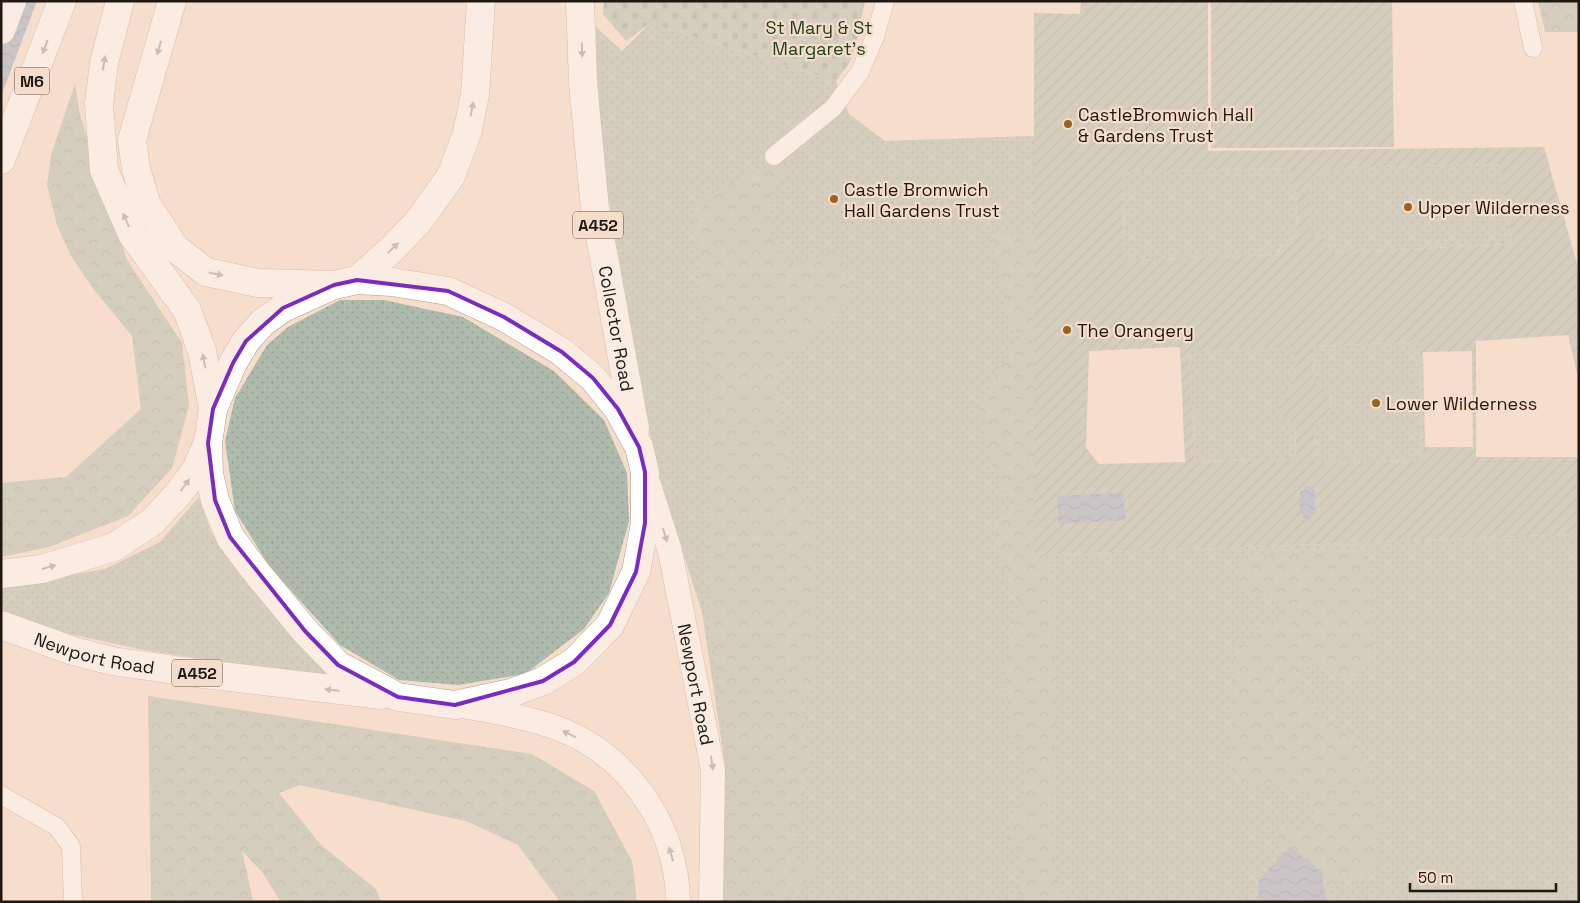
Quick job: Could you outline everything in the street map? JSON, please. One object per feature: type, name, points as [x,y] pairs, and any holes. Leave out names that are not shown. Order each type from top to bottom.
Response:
[{"type":"highway","points":[[1,30],[12,1]]},
{"type":"highway","name":"M6","points":[[1,160],[62,1]]},
{"type":"highway","points":[[120,1],[104,63],[99,104],[104,170],[132,234],[187,310],[202,350],[213,408]]},
{"type":"highway","points":[[172,1],[132,140],[136,169],[147,205],[176,248],[206,272],[258,283],[392,282],[448,291],[504,317],[562,352],[593,378],[618,409],[642,459]]},
{"type":"highway","points":[[398,698],[338,665],[300,624],[235,544],[230,537],[215,500],[209,474],[208,442],[213,408],[233,363],[246,340],[264,322],[283,308],[345,282],[392,249],[418,222],[451,176],[468,133],[475,95],[481,1]]},
{"type":"highway","name":"Collector Road","points":[[455,706],[511,693],[543,681],[574,662],[610,626],[636,572],[645,523],[642,459],[595,209],[583,83],[580,1]]},
{"type":"highway","points":[[1,574],[42,569],[114,547],[152,522],[178,494],[196,470],[208,442]]},
{"type":"highway","name":"Newport Road","points":[[1,625],[73,651],[112,661],[455,706]]},
{"type":"main road","name":"Newport Road","points":[[642,459],[670,552],[713,770],[711,902]]},
{"type":"main road","points":[[455,706],[508,714],[558,728],[602,752],[623,770],[645,796],[659,822],[672,854],[678,885],[678,902]]},
{"type":"street","points":[[774,156],[833,108],[860,72],[876,34],[885,1]]},
{"type":"street","points":[[1523,1],[1533,48]]},
{"type":"street","points":[[1,796],[57,827],[72,846],[73,902]]},
{"type":"highlighted area","points":[[357,280],[448,291],[504,317],[562,352],[593,378],[618,409],[639,447],[645,472],[645,523],[636,572],[610,625],[574,662],[543,681],[455,705],[398,697],[338,665],[305,631],[230,537],[215,500],[208,443],[213,409],[233,363],[246,341],[283,308],[334,285]]},
{"type":"green space","name":"St Mary & St Margaret's","points":[[604,1],[865,1],[851,60],[836,81],[650,23],[626,41],[603,14]]},
{"type":"green space","points":[[1081,1],[1208,2],[1208,151],[1544,147],[1579,271],[1579,382],[1568,335],[1476,341],[1476,457],[1579,457],[1579,534],[1034,555],[1034,13],[1080,14]],"holes":[[[1499,164],[1512,244],[1332,253],[1323,238],[1310,233],[1310,180],[1334,168]],[[1288,168],[1296,186],[1297,236],[1284,242],[1277,255],[1124,260],[1123,172]],[[1418,342],[1420,345],[1422,461],[1316,463],[1315,424],[1328,416],[1332,401],[1326,390],[1314,382],[1313,349],[1315,346]],[[1180,347],[1185,462],[1099,464],[1086,448],[1089,351]],[[1293,347],[1295,382],[1284,393],[1281,399],[1280,410],[1288,420],[1295,424],[1296,459],[1195,462],[1189,351]],[[1472,351],[1473,447],[1425,447],[1423,352]],[[1305,485],[1312,488],[1315,514],[1302,517],[1300,491],[1303,491]]]},
{"type":"green space","points":[[1392,1],[1394,147],[1211,148],[1211,3]]},
{"type":"green space","points":[[1538,1],[1579,1],[1579,32],[1545,32]]},
{"type":"green space","points":[[650,23],[836,81],[849,114],[885,141],[1034,136],[1035,555],[1579,534],[1579,902],[720,902],[725,765],[702,612],[659,478],[599,145],[596,27],[622,51]]},
{"type":"green space","points":[[75,84],[80,115],[127,260],[182,343],[189,406],[172,468],[128,516],[49,547],[1,557],[1,483],[66,477],[141,409],[132,336],[95,291],[71,256],[57,225],[47,185],[51,155]]},
{"type":"green space","points":[[805,142],[771,191],[770,234],[792,265],[816,259],[833,250],[842,254],[849,301],[780,363],[780,421],[789,433],[785,480],[801,484],[814,540],[815,685],[800,697],[810,757],[792,861],[815,862],[813,876],[782,902],[725,902],[730,762],[710,624],[708,398],[695,202],[766,166]]},
{"type":"green space","name":"Upper Wilderness","points":[[1499,164],[1512,244],[1331,253],[1328,245],[1310,234],[1310,180],[1334,168]]},
{"type":"green space","points":[[1288,168],[1296,186],[1297,236],[1284,243],[1277,255],[1124,260],[1123,172]]},
{"type":"green space","points":[[989,233],[1051,234],[1047,519],[1057,701],[1050,825],[1061,902],[1017,902],[1021,858],[1006,835],[1022,804],[1026,758],[1011,730],[1005,674],[1021,596],[1002,571],[995,528],[1015,501],[993,469],[979,403],[1020,338],[1008,314]]},
{"type":"green space","points":[[340,300],[384,300],[463,317],[554,371],[604,420],[627,473],[629,521],[609,593],[584,629],[525,674],[458,685],[399,680],[340,645],[270,567],[235,511],[225,441],[235,398],[267,345],[288,327]]},
{"type":"green space","name":"Lower Wilderness","points":[[1418,342],[1420,345],[1422,461],[1316,463],[1315,424],[1328,416],[1332,401],[1326,390],[1314,383],[1313,349],[1315,346]]},
{"type":"green space","points":[[1293,346],[1295,383],[1288,421],[1295,424],[1296,459],[1195,462],[1189,350]]},
{"type":"green space","points":[[199,497],[211,532],[266,602],[336,678],[149,651],[65,633],[1,611],[1,586],[105,569],[160,542]]},
{"type":"green space","points":[[1365,549],[1368,568],[1372,662],[1349,678],[1323,665],[1305,665],[1294,694],[1357,743],[1380,813],[1377,859],[1359,880],[1338,881],[1329,890],[1335,902],[1297,902],[1277,832],[1316,825],[1309,789],[1250,785],[1231,777],[1234,649],[1280,619],[1279,601],[1240,588],[1242,556]]},
{"type":"green space","points":[[148,696],[532,754],[594,791],[632,861],[637,902],[560,902],[518,845],[466,821],[300,785],[279,793],[321,845],[376,889],[381,902],[281,902],[262,872],[242,851],[253,900],[151,902]]},
{"type":"water","points":[[1,1],[37,1],[1,96]]},
{"type":"water","points":[[1305,485],[1310,486],[1315,491],[1315,514],[1308,521],[1304,520],[1302,514],[1299,514],[1300,491],[1303,491]]},
{"type":"water","points":[[1123,493],[1126,520],[1058,524],[1057,496]]},
{"type":"water","points":[[1290,847],[1321,871],[1327,902],[1259,902],[1259,879]]},
{"type":"place","name":"CastleBromwich Hall & Gardens Trust","points":[[1068,124]]},
{"type":"place","name":"Castle Bromwich Hall Gardens Trust","points":[[834,199]]},
{"type":"place","name":"Upper Wilderness","points":[[1408,207]]},
{"type":"place","name":"The Orangery","points":[[1067,330]]},
{"type":"place","name":"Lower Wilderness","points":[[1376,403]]}]
